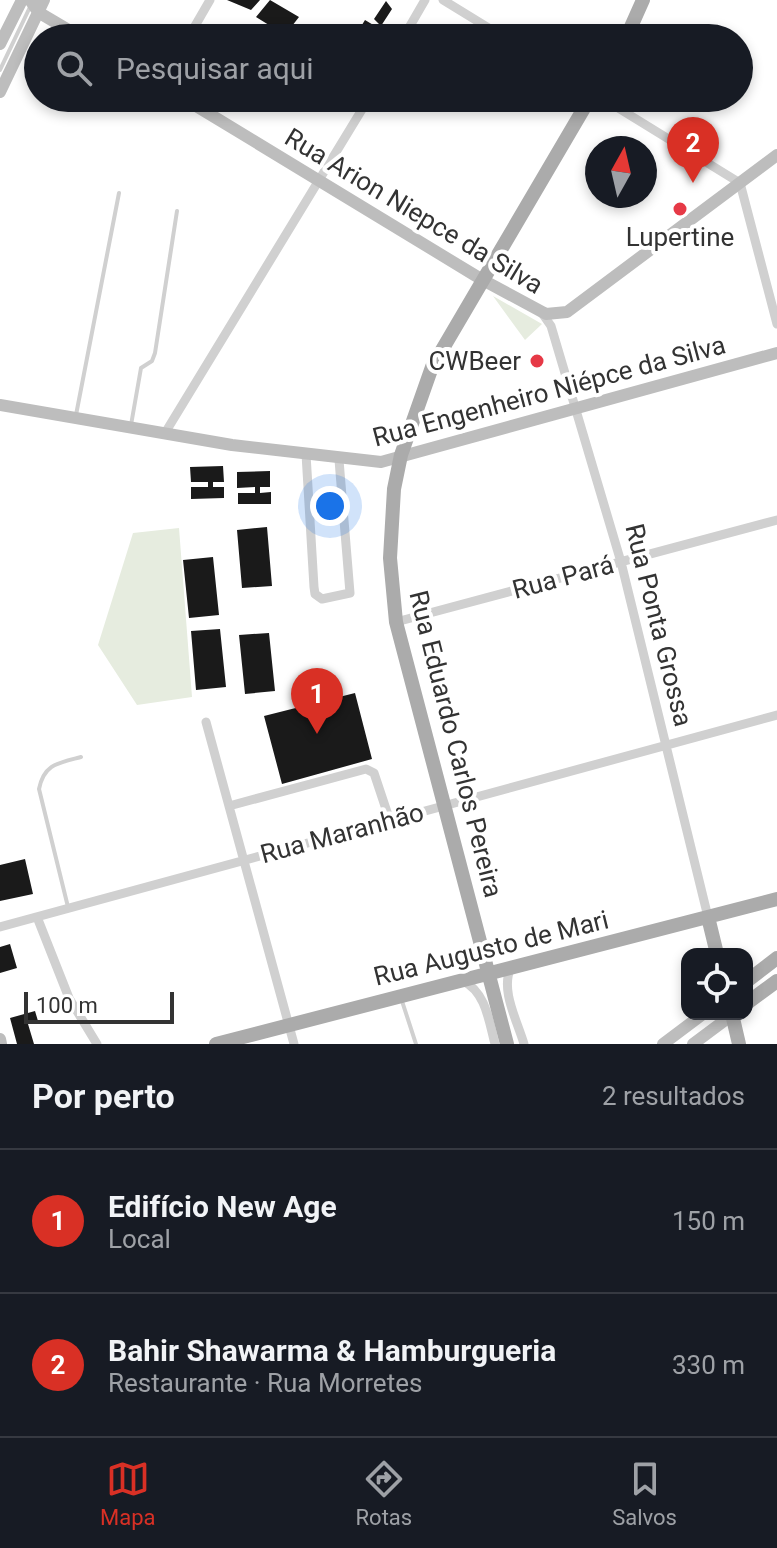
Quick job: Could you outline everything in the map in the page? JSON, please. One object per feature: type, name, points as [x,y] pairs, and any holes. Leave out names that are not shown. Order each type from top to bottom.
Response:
[{"type":"main road","points":[[632,24],[643,0]]},
{"type":"main road","name":"Rua Eduardo Carlos Pereira","points":[[507,1044],[396,622],[390,558],[394,489],[401,455],[432,367],[582,112]]},
{"type":"main road","name":"Rua Augusto de Mari","points":[[216,1044],[777,899]]},
{"type":"main road","name":"Rua Ponta Grossa","points":[[708,917],[716,948]]},
{"type":"main road","points":[[753,976],[777,958]]},
{"type":"main road","points":[[753,999],[777,981]]},
{"type":"main road","points":[[733,1020],[739,1044]]},
{"type":"street","points":[[196,24],[210,0]]},
{"type":"street","points":[[411,24],[425,0]]},
{"type":"street","points":[[443,0],[482,24]]},
{"type":"street","points":[[33,2],[63,24]]},
{"type":"street","points":[[0,44],[33,2]]},
{"type":"street","points":[[25,24],[33,2]]},
{"type":"street","points":[[0,92],[24,27]]},
{"type":"street","name":"Rua Arion Niepce da Silva","points":[[206,112],[481,279],[541,312]]},
{"type":"street","points":[[165,433],[361,112]]},
{"type":"street","points":[[625,112],[740,183],[777,324]]},
{"type":"street","points":[[541,312],[557,316],[567,312],[777,155]]},
{"type":"street","name":"Rua Ponta Grossa","points":[[541,312],[550,322],[621,562],[708,917]]},
{"type":"street","name":"Rua Engenheiro Niépce da Silva","points":[[0,405],[339,460],[381,462],[777,353]]},
{"type":"street","points":[[306,454],[314,587],[315,594],[322,599],[350,593],[339,460]]},
{"type":"street","name":"Rua Pará","points":[[396,622],[777,520]]},
{"type":"street","name":"Rua Maranhão","points":[[0,927],[777,715]]},
{"type":"street","points":[[206,722],[294,1044]]},
{"type":"street","points":[[229,806],[366,769],[374,773],[390,821]]},
{"type":"street","points":[[37,917],[69,998],[97,1044]]},
{"type":"street","points":[[511,967],[506,978],[507,991],[524,1044]]},
{"type":"street","points":[[460,979],[476,989],[495,1044]]},
{"type":"street","points":[[663,1044],[695,1020]]},
{"type":"street","points":[[693,1044],[724,1020]]},
{"type":"lane","points":[[0,70],[33,2]]},
{"type":"lane","points":[[75,417],[119,193]]},
{"type":"lane","points":[[130,427],[141,368],[152,361],[155,353],[177,211]]},
{"type":"lane","points":[[68,907],[39,789],[42,774],[51,765],[81,757]]},
{"type":"lane","points":[[400,996],[416,1044]]},
{"type":"shaded area","points":[[493,296],[542,324],[525,340]]},
{"type":"shaded area","points":[[179,528],[192,697],[137,705],[98,645],[133,533]]},
{"type":"building","points":[[227,0],[260,0],[251,10]]},
{"type":"building","points":[[270,0],[299,17],[294,24],[267,24],[256,17]]},
{"type":"building","points":[[386,1],[392,9],[382,24],[374,19]]},
{"type":"building","points":[[223,466],[224,482],[213,482],[213,487],[224,487],[224,498],[191,499],[191,487],[208,487],[208,482],[191,482],[190,467]]},
{"type":"building","points":[[270,471],[270,487],[260,487],[260,493],[271,492],[271,504],[238,504],[238,493],[255,493],[255,487],[237,488],[237,472]]},
{"type":"building","points":[[267,527],[272,586],[242,588],[237,530]]},
{"type":"building","points":[[213,557],[219,615],[189,618],[183,560]]},
{"type":"building","points":[[220,629],[226,687],[196,690],[191,631]]},
{"type":"building","points":[[269,633],[275,691],[245,694],[239,635]]},
{"type":"building","points":[[355,693],[372,759],[282,784],[264,716]]},
{"type":"building","points":[[25,859],[33,894],[0,901],[0,865]]},
{"type":"building","points":[[10,944],[17,968],[0,973],[0,947]]},
{"type":"building","points":[[35,1011],[38,1021],[28,1024],[34,1044],[17,1044],[10,1018]]},
{"type":"place","name":"Bahir Shawarma & Hamburgueria","points":[[693,183]]},
{"type":"place","name":"Lupertine","points":[[680,209]]},
{"type":"place","name":"CWBeer","points":[[537,361]]},
{"type":"place","name":"Edifício New Age","points":[[317,734]]}]
